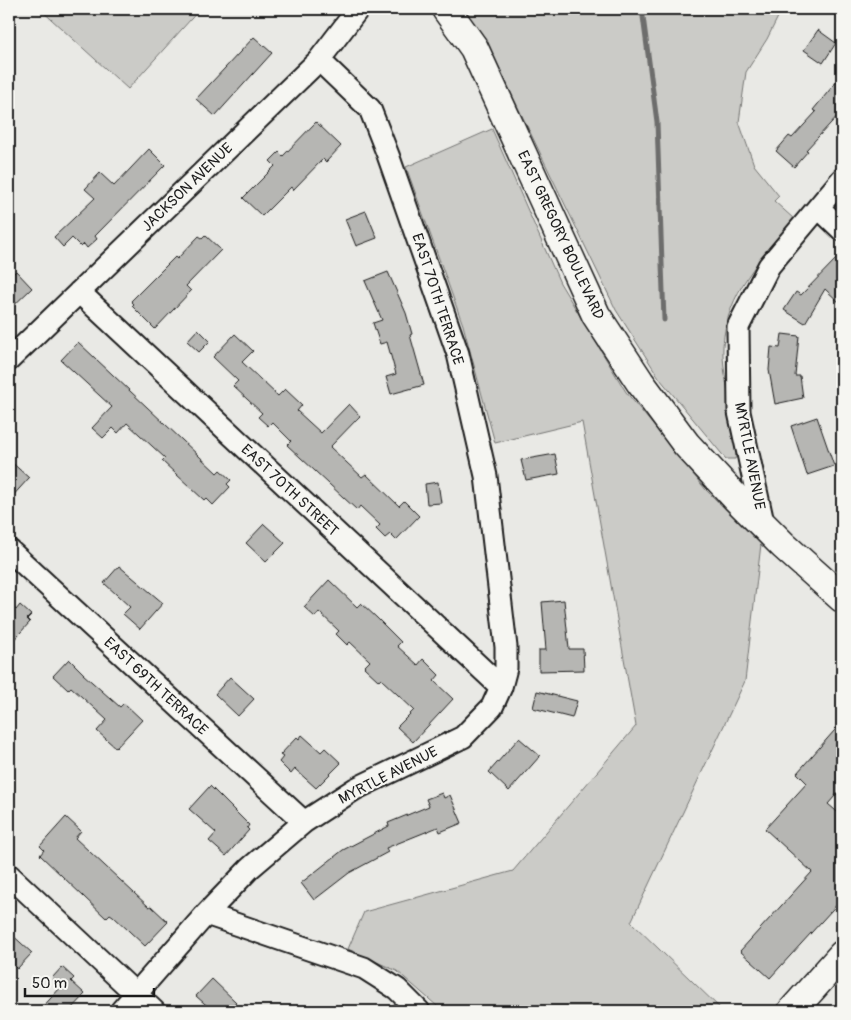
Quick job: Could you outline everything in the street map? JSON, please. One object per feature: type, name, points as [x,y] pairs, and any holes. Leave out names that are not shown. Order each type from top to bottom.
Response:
[{"type":"main road","name":"EAST GREGORY BOULEVARD","points":[[446,9],[474,48],[596,315],[640,382],[686,444],[764,526],[842,598]]},
{"type":"main road","points":[[792,1011],[842,955]]},
{"type":"street","name":"JACKSON AVENUE","points":[[9,360],[319,60],[358,9]]},
{"type":"street","name":"EAST 70TH TERRACE","points":[[319,60],[370,109],[458,354],[486,476],[496,565]]},
{"type":"street","name":"MYRTLE AVENUE","points":[[764,526],[738,412],[738,327],[769,266],[842,179]]},
{"type":"street","points":[[819,208],[842,230]]},
{"type":"street","name":"EAST 70TH STREET","points":[[79,292],[501,687]]},
{"type":"street","name":"EAST 69TH TERRACE","points":[[9,550],[304,822]]},
{"type":"street","name":"MYRTLE AVENUE","points":[[121,1011],[206,914],[250,868],[304,822],[354,789],[463,737],[492,707],[501,687],[506,668],[506,647],[496,565]]},
{"type":"street","points":[[9,875],[154,1011]]},
{"type":"street","points":[[206,914],[364,968],[397,989],[419,1011]]},
{"type":"shaded area","points":[[40,9],[200,9],[128,89]]},
{"type":"shaded area","points":[[461,9],[782,9],[767,39],[746,72],[739,122],[754,165],[779,196],[774,201],[794,219],[748,277],[738,293],[726,327],[723,360],[737,447],[735,459],[726,459],[660,379],[616,310],[499,68]]},
{"type":"shaded area","points":[[492,129],[560,283],[626,392],[706,490],[761,544],[745,681],[631,922],[723,1011],[440,1011],[437,1006],[397,971],[348,949],[364,912],[513,871],[636,726],[582,422],[495,443],[463,325],[406,167]]},
{"type":"building","points":[[818,30],[836,43],[823,63],[804,50]]},
{"type":"building","points":[[254,37],[272,53],[215,116],[196,99]]},
{"type":"building","points":[[842,75],[842,111],[806,150],[808,151],[794,167],[776,151],[789,136],[792,138],[816,112],[813,110]]},
{"type":"building","points":[[316,122],[341,146],[326,162],[323,159],[293,190],[291,187],[262,216],[243,198],[275,166],[270,161],[279,152],[283,156]]},
{"type":"building","points":[[149,149],[165,165],[95,236],[97,239],[87,248],[84,244],[81,247],[72,238],[63,247],[54,237],[95,198],[85,189],[100,173],[114,186]]},
{"type":"building","points":[[366,211],[377,238],[356,246],[345,219]]},
{"type":"building","points":[[205,235],[221,250],[186,286],[191,291],[155,329],[132,306],[134,304],[131,301],[175,257],[177,259],[199,236],[202,238]]},
{"type":"building","points":[[839,256],[842,260],[836,270],[842,276],[842,305],[825,289],[805,323],[784,310],[796,292],[801,295]]},
{"type":"building","points":[[16,271],[32,288],[9,310],[9,278]]},
{"type":"building","points":[[388,272],[406,313],[424,385],[391,394],[386,377],[396,374],[387,342],[380,344],[373,323],[382,320],[365,281]]},
{"type":"building","points":[[198,329],[210,341],[199,352],[187,341]]},
{"type":"building","points":[[235,334],[253,351],[242,362],[278,396],[285,389],[302,405],[297,411],[321,433],[349,404],[360,416],[330,447],[362,477],[366,474],[399,506],[404,501],[419,516],[396,540],[390,534],[385,538],[376,529],[380,525],[360,506],[357,510],[287,445],[291,441],[272,422],[268,426],[258,417],[262,413],[233,386],[238,381],[213,357]]},
{"type":"building","points":[[782,334],[799,336],[795,376],[800,376],[803,398],[775,404],[769,370],[771,347],[780,348]]},
{"type":"building","points":[[78,342],[217,473],[220,470],[231,480],[227,484],[230,487],[213,505],[206,498],[204,500],[162,461],[165,458],[127,423],[118,433],[113,428],[103,438],[92,428],[112,407],[61,360]]},
{"type":"building","points":[[817,417],[834,466],[807,475],[791,426]]},
{"type":"building","points":[[555,454],[559,474],[526,480],[521,460]]},
{"type":"building","points":[[9,460],[29,478],[9,500]]},
{"type":"building","points":[[438,482],[441,503],[427,504],[425,484]]},
{"type":"building","points":[[264,524],[285,543],[266,562],[246,543]]},
{"type":"building","points":[[119,566],[163,603],[140,629],[123,614],[130,607],[104,583]]},
{"type":"building","points":[[329,580],[357,607],[361,603],[377,618],[401,642],[397,646],[418,665],[423,659],[439,675],[434,681],[453,699],[413,742],[397,727],[414,710],[381,679],[379,681],[364,667],[370,661],[350,642],[347,645],[336,634],[339,631],[319,612],[315,617],[304,607]]},
{"type":"building","points":[[564,600],[569,649],[583,649],[584,670],[539,671],[539,650],[546,650],[542,602]]},
{"type":"building","points":[[9,602],[16,610],[20,605],[31,615],[27,619],[30,622],[9,645]]},
{"type":"building","points":[[69,659],[120,707],[124,703],[142,720],[116,748],[97,731],[107,720],[71,687],[68,690],[53,676]]},
{"type":"building","points":[[230,677],[254,699],[238,716],[215,694]]},
{"type":"building","points":[[537,691],[577,701],[572,718],[533,708]]},
{"type":"building","points":[[842,722],[842,788],[828,804],[842,816],[842,899],[770,978],[740,951],[812,872],[765,829],[807,783],[797,773]]},
{"type":"building","points":[[302,735],[321,752],[325,748],[341,763],[316,788],[295,769],[291,774],[279,762],[283,757],[280,755],[297,737],[299,739]]},
{"type":"building","points":[[519,738],[540,756],[509,791],[489,772]]},
{"type":"building","points":[[210,786],[249,825],[247,828],[249,830],[226,856],[209,841],[216,833],[189,809]]},
{"type":"building","points":[[442,793],[444,798],[450,795],[462,823],[440,832],[438,827],[386,848],[388,852],[349,873],[314,900],[301,883],[343,850],[389,826],[388,823],[429,806],[426,799]]},
{"type":"building","points":[[66,817],[81,831],[75,838],[149,907],[151,906],[168,922],[145,946],[113,916],[110,914],[106,918],[40,855],[44,850],[40,846]]},
{"type":"building","points":[[9,932],[32,953],[17,969],[9,961]]},
{"type":"building","points":[[62,967],[74,978],[71,981],[85,994],[69,1011],[39,1011],[61,987],[52,978]]},
{"type":"building","points":[[212,979],[236,1002],[227,1011],[213,1011],[196,996]]},
{"type":"waterway","points":[[642,9],[657,122],[664,320]]}]
